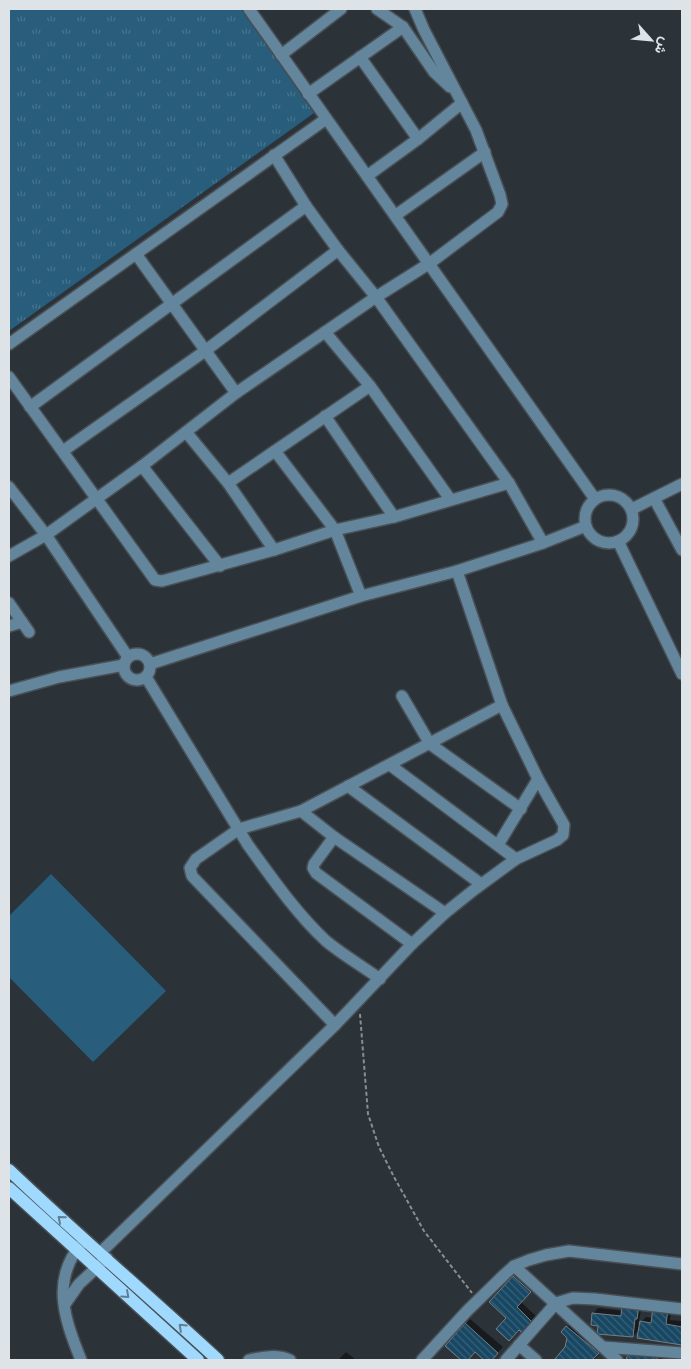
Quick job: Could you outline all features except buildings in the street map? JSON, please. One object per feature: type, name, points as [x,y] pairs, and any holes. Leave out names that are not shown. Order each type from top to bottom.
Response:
[{"type":"main road","points":[[9,1170],[218,1360]]},
{"type":"main road","points":[[9,1188],[198,1360]]},
{"type":"street","points":[[248,9],[430,263],[595,499]]},
{"type":"street","points":[[280,55],[341,9]]},
{"type":"street","points":[[377,9],[403,27],[434,72],[461,100]]},
{"type":"street","points":[[9,556],[46,535],[142,466],[236,394],[376,297],[430,263],[498,212],[502,204],[476,130],[415,9]]},
{"type":"street","points":[[308,94],[403,27]]},
{"type":"street","points":[[360,57],[418,139]]},
{"type":"street","points":[[367,176],[418,139],[461,100]]},
{"type":"street","points":[[9,344],[326,119]]},
{"type":"street","points":[[396,215],[484,152]]},
{"type":"street","points":[[274,155],[306,206],[376,297],[509,483],[543,543]]},
{"type":"street","points":[[30,407],[306,206]]},
{"type":"street","points":[[63,451],[205,351],[338,250]]},
{"type":"street","points":[[136,254],[236,394]]},
{"type":"street","points":[[325,332],[370,386],[450,499]]},
{"type":"street","points":[[9,377],[155,580],[162,581],[220,566],[335,530],[394,517],[509,483]]},
{"type":"street","points":[[228,483],[370,386]]},
{"type":"street","points":[[325,416],[394,517]]},
{"type":"street","points":[[186,432],[228,483],[274,550]]},
{"type":"street","points":[[275,451],[335,530],[362,596]]},
{"type":"street","points":[[142,466],[220,566]]},
{"type":"street","points":[[632,509],[682,484]]},
{"type":"street","points":[[9,487],[46,535],[126,661],[125,674],[133,680],[146,677],[149,673],[150,664],[145,656],[136,653],[126,661],[9,691]]},
{"type":"street","points":[[616,495],[628,503],[632,509],[634,516],[630,531],[618,541],[611,543],[602,542],[595,539],[589,533],[586,526],[586,511],[595,499],[602,496],[616,495]]},
{"type":"street","points":[[654,498],[682,550]]},
{"type":"street","points":[[150,664],[362,596],[458,571],[543,543],[586,526]]},
{"type":"street","points":[[618,541],[682,674]]},
{"type":"street","points":[[65,1304],[79,1284],[96,1268],[103,1256],[335,1025],[412,944],[445,913],[481,884],[516,859],[557,840],[563,835],[564,824],[538,779],[502,705],[458,571]]},
{"type":"street","points":[[9,604],[25,627],[9,626]]},
{"type":"street","points":[[146,677],[257,858],[302,916],[325,940],[340,952],[380,978]]},
{"type":"street","points":[[402,696],[430,744],[521,809]]},
{"type":"street","points":[[335,1025],[192,876],[190,868],[196,859],[239,830],[301,811],[502,705]]},
{"type":"street","points":[[390,765],[516,859]]},
{"type":"street","points":[[498,845],[538,779]]},
{"type":"street","points":[[348,786],[481,884]]},
{"type":"street","points":[[301,811],[334,837],[445,913]]},
{"type":"street","points":[[334,837],[314,864],[313,868],[316,873],[412,944]]},
{"type":"street","points":[[81,1360],[67,1324],[62,1286],[67,1268],[76,1250],[85,1240]]},
{"type":"street","points":[[422,1360],[514,1266],[546,1255],[569,1252],[682,1264]]},
{"type":"street","points":[[514,1266],[617,1360]]},
{"type":"street","points":[[506,1360],[556,1303],[573,1298],[682,1309]]},
{"type":"street","points":[[519,1345],[536,1360]]},
{"type":"street","points":[[603,1346],[682,1353]]},
{"type":"street","points":[[249,1360],[264,1357],[283,1357],[290,1360]]},
{"type":"path","points":[[359,1000],[368,1114],[379,1148],[424,1231],[478,1301]]},
{"type":"green space","points":[[9,9],[241,9],[314,113],[9,331]]},
{"type":"green space","points":[[51,874],[166,991],[93,1062],[9,977],[9,916]]}]
